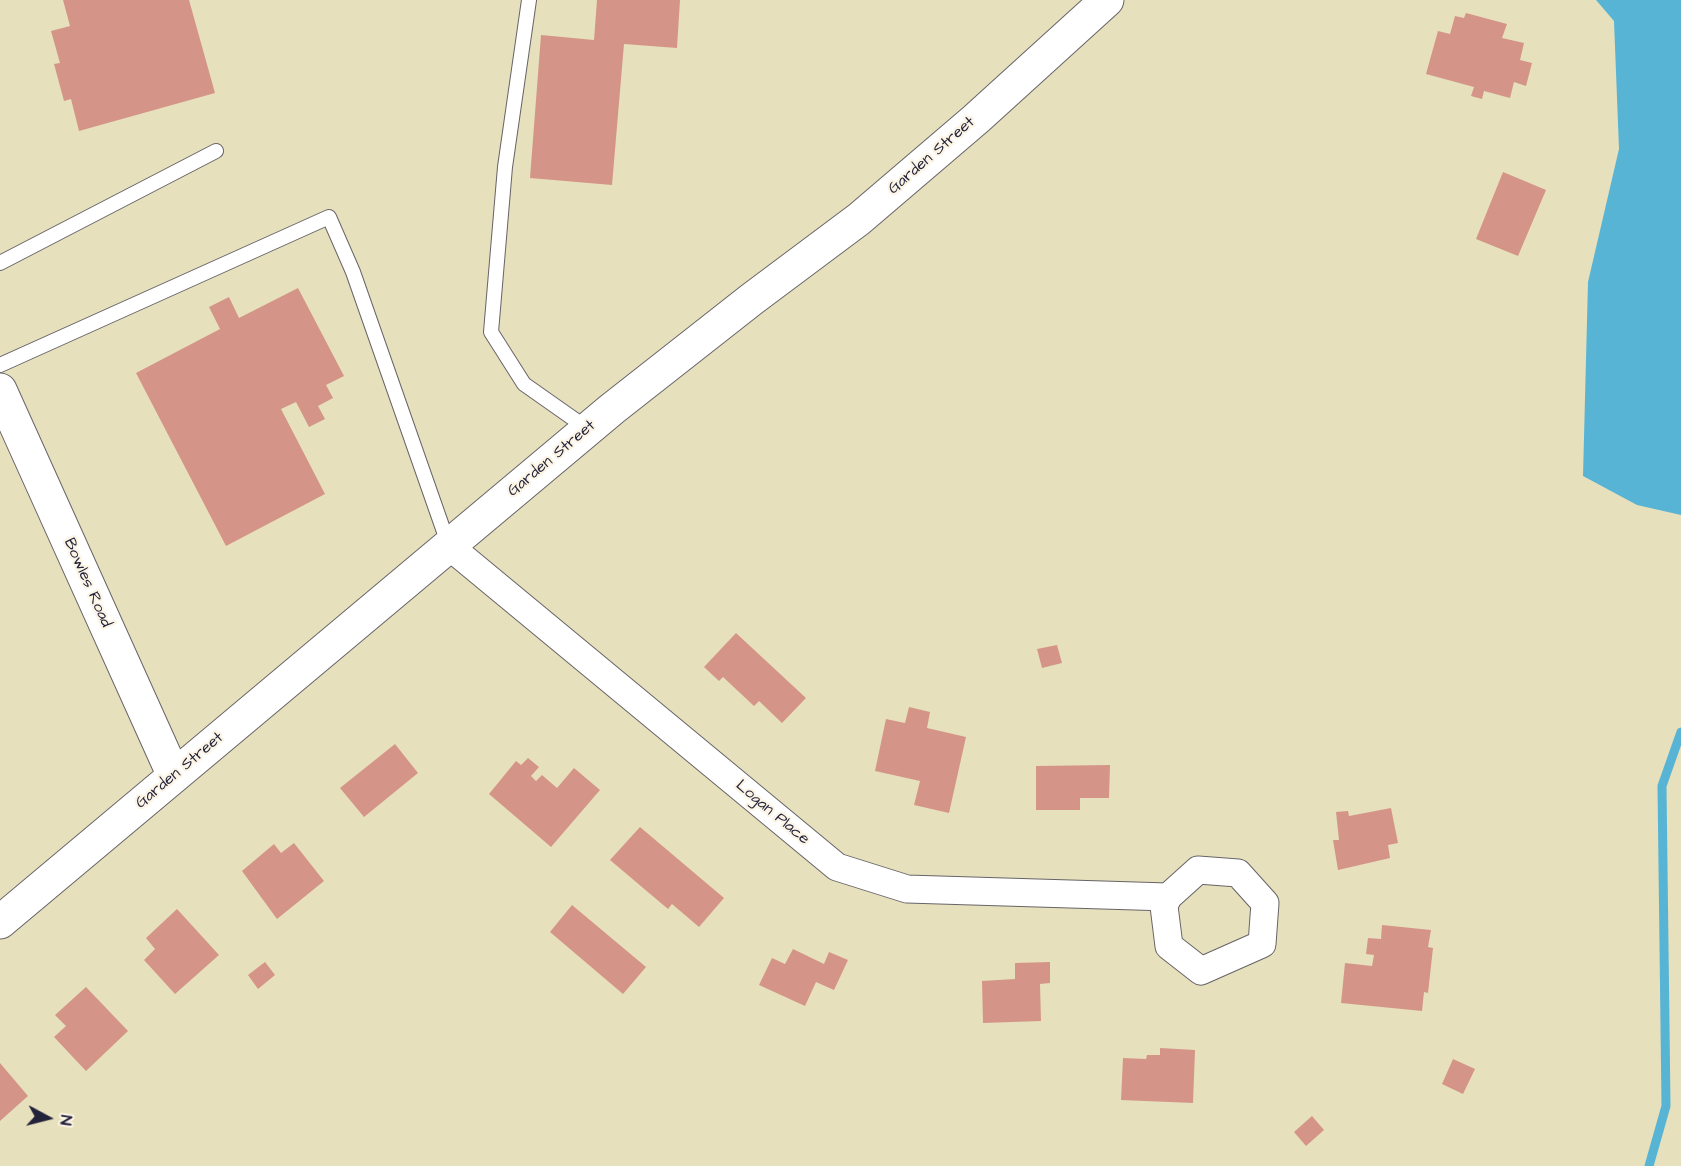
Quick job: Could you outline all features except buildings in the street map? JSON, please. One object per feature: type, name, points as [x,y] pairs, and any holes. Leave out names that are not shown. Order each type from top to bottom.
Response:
[{"type":"street","name":"Garden Street","points":[[0,922],[588,429],[752,299],[859,219],[976,119],[1107,0]]},
{"type":"street","name":"Bowles Road","points":[[0,390],[174,776]]},
{"type":"street","name":"Logan Place","points":[[449,546],[837,867],[908,889],[1168,897]]},
{"type":"lane","points":[[529,0],[505,167],[491,332],[524,384],[588,429]]},
{"type":"lane","points":[[0,263],[216,151]]},
{"type":"lane","points":[[0,365],[329,216],[356,283],[449,546]]},
{"type":"water","points":[[1596,0],[1681,0],[1681,515],[1637,505],[1583,476],[1588,282],[1619,149],[1614,21]]},
{"type":"waterway","points":[[1649,1166],[1666,1106],[1662,786],[1681,732]]}]
